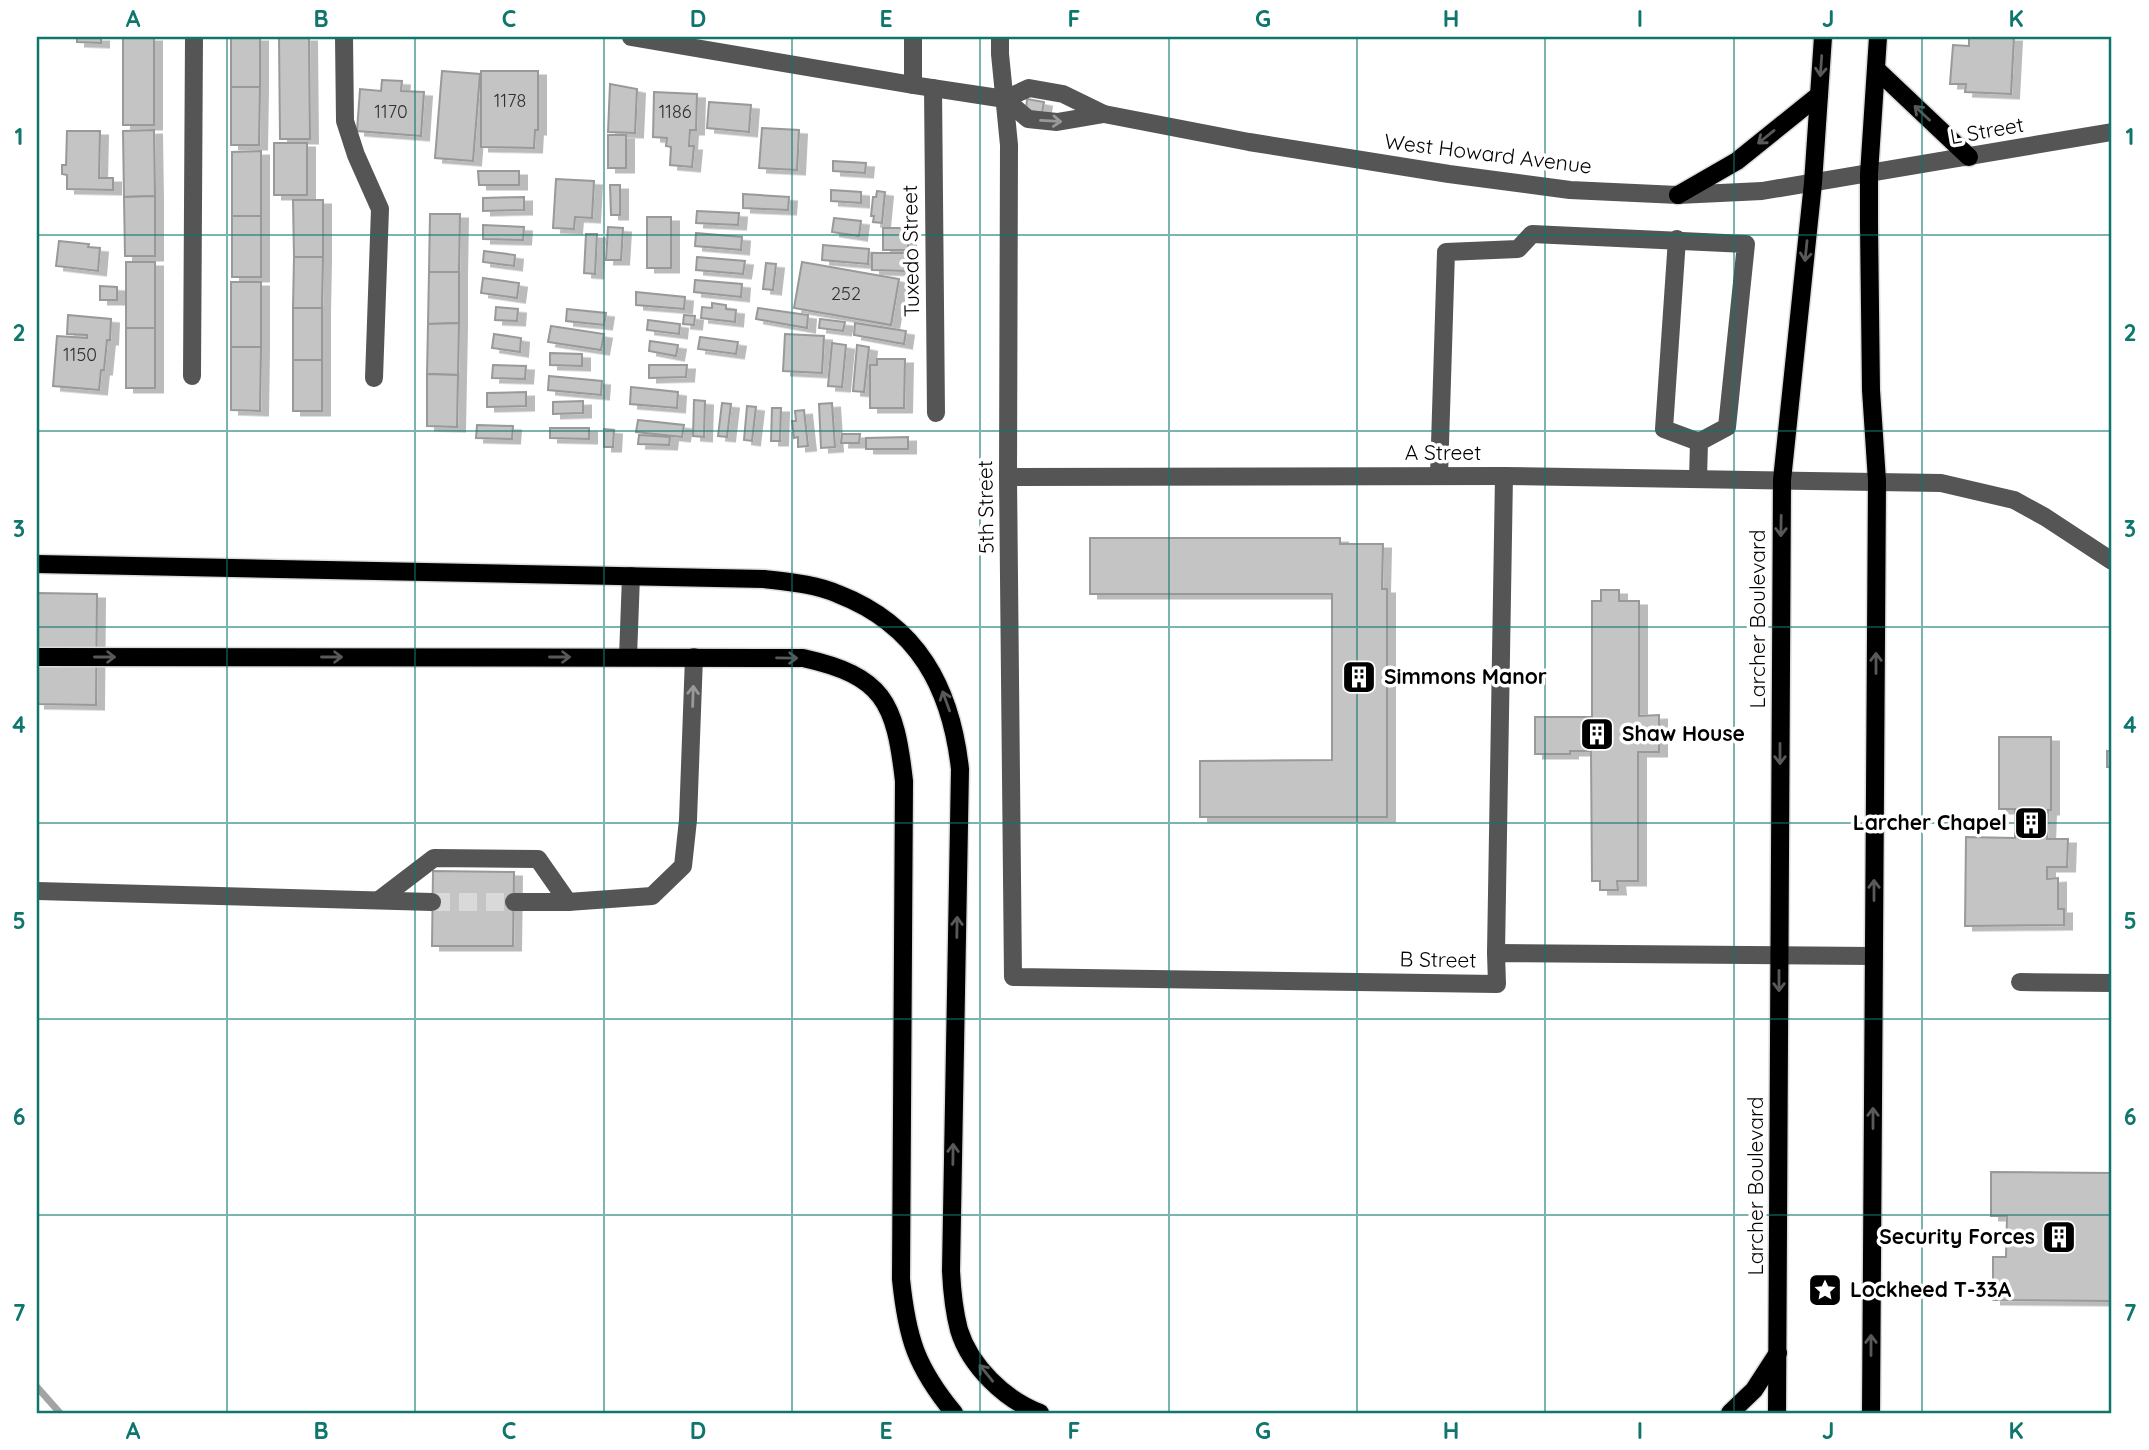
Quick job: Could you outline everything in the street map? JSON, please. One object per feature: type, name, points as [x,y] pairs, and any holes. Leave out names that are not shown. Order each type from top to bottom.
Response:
[{"type":"main road","name":"Larcher Boulevard","points":[[1777,1413],[1782,480],[1813,183],[1823,37]]},
{"type":"main road","points":[[1871,1413],[1877,481],[1871,390],[1869,174],[1878,37]]},
{"type":"main road","points":[[1876,69],[1969,157]]},
{"type":"main road","points":[[1678,195],[1737,161],[1819,95]]},
{"type":"main road","points":[[37,564],[764,579],[803,584],[838,594],[873,611],[899,632],[923,657],[940,686],[956,737],[960,769],[951,1271],[953,1301],[960,1333],[987,1377],[1027,1409],[1040,1413]]},
{"type":"main road","points":[[37,657],[803,658],[835,665],[865,680],[883,698],[892,719],[901,749],[904,781],[901,1279],[904,1311],[914,1350],[930,1383],[954,1413]]},
{"type":"main road","points":[[1730,1413],[1754,1390],[1779,1353]]},
{"type":"street","points":[[192,376],[194,37]]},
{"type":"street","points":[[344,37],[345,121],[356,155],[380,209],[374,378]]},
{"type":"street","name":"West Howard Avenue","points":[[631,37],[913,86],[1005,99],[1028,118],[1057,122],[1104,114]]},
{"type":"street","points":[[913,37],[913,86]]},
{"type":"street","name":"5th Street","points":[[1000,37],[1009,145],[1008,477],[1013,977]]},
{"type":"street","name":"Tuxedo Street","points":[[933,88],[936,413]]},
{"type":"street","name":"West Howard Avenue","points":[[1005,99],[1029,88],[1063,94],[1104,114],[1249,142],[1570,190],[1678,195],[1751,192],[1869,174]]},
{"type":"street","name":"L Street","points":[[1869,174],[2112,132]]},
{"type":"street","points":[[1439,476],[1446,252],[1518,249],[1532,234],[1677,239],[1746,244],[1727,427],[1699,442],[1664,429],[1677,239]]},
{"type":"street","points":[[1699,442],[1699,479]]},
{"type":"street","points":[[1496,953],[1504,476]]},
{"type":"street","name":"A Street","points":[[1008,477],[1504,476],[1941,483],[2014,500],[2112,561]]},
{"type":"street","points":[[628,657],[631,576]]},
{"type":"street","points":[[514,902],[568,902],[652,896],[683,866],[688,820],[694,657]]},
{"type":"street","points":[[379,900],[434,858],[447,858],[538,859],[568,902]]},
{"type":"street","points":[[37,891],[432,902]]},
{"type":"street","name":"B Street","points":[[1013,977],[1497,984],[1496,953],[1874,956]]},
{"type":"street","points":[[2021,982],[2112,983]]},
{"type":"building","points":[[77,37],[101,37],[101,43],[77,42]]},
{"type":"building","points":[[123,37],[154,37],[154,125],[123,125]]},
{"type":"building","points":[[231,37],[260,37],[260,87],[231,87]]},
{"type":"building","points":[[279,37],[309,37],[310,139],[280,139]]},
{"type":"building","points":[[1969,37],[2014,37],[2011,94],[1965,92],[1966,84],[1950,84],[1953,45],[1969,46]]},
{"type":"building","points":[[442,71],[480,74],[473,161],[435,158]]},
{"type":"building","points":[[481,71],[538,71],[538,130],[535,130],[534,148],[481,147]]},
{"type":"building","points":[[382,80],[402,81],[401,91],[424,92],[421,136],[357,131],[360,89],[381,91]]},
{"type":"building","points":[[610,84],[637,89],[635,133],[608,132]]},
{"type":"building","points":[[231,87],[260,87],[259,145],[231,145]]},
{"type":"building","points":[[654,92],[697,94],[696,130],[690,130],[689,146],[694,146],[692,167],[670,165],[671,147],[666,146],[667,138],[653,137]]},
{"type":"building","points":[[1027,99],[1044,102],[1042,113],[1026,110]]},
{"type":"building","points":[[709,102],[751,105],[749,132],[707,128]]},
{"type":"building","points":[[762,128],[799,130],[797,170],[759,168]]},
{"type":"building","points":[[154,130],[155,196],[124,197],[123,131]]},
{"type":"building","points":[[67,131],[100,131],[99,178],[113,178],[113,190],[67,189],[67,175],[62,174],[62,165],[66,165]]},
{"type":"building","points":[[608,135],[626,135],[626,168],[608,168]]},
{"type":"building","points":[[274,143],[307,143],[307,195],[274,195]]},
{"type":"building","points":[[261,151],[261,216],[232,216],[232,152]]},
{"type":"building","points":[[833,161],[866,163],[865,173],[833,171]]},
{"type":"building","points":[[478,171],[519,171],[519,185],[479,185]]},
{"type":"building","points":[[556,179],[594,181],[592,218],[575,217],[574,229],[553,228]]},
{"type":"building","points":[[610,185],[620,185],[620,215],[611,215]]},
{"type":"building","points":[[831,190],[861,192],[861,203],[831,201]]},
{"type":"building","points":[[877,191],[885,192],[882,223],[873,222],[874,216],[871,216],[873,197],[876,197]]},
{"type":"building","points":[[743,194],[789,197],[788,210],[743,208]]},
{"type":"building","points":[[155,196],[155,256],[125,256],[124,197]]},
{"type":"building","points":[[524,197],[524,210],[483,211],[483,198]]},
{"type":"building","points":[[293,200],[323,200],[323,257],[294,257]]},
{"type":"building","points":[[697,211],[739,213],[738,225],[696,223]]},
{"type":"building","points":[[430,214],[460,214],[459,272],[429,272]]},
{"type":"building","points":[[232,216],[261,216],[261,277],[232,277]]},
{"type":"building","points":[[647,217],[671,217],[671,268],[647,268]]},
{"type":"building","points":[[834,218],[861,221],[859,236],[832,232]]},
{"type":"building","points":[[483,225],[524,227],[523,240],[483,239]]},
{"type":"building","points":[[608,227],[623,228],[621,260],[606,260]]},
{"type":"building","points":[[883,228],[908,228],[908,250],[883,250]]},
{"type":"building","points":[[696,233],[742,237],[741,250],[695,246]]},
{"type":"building","points":[[586,234],[597,234],[595,274],[584,273]]},
{"type":"building","points":[[59,241],[100,248],[98,271],[56,266]]},
{"type":"building","points":[[823,245],[869,249],[868,264],[822,260]]},
{"type":"building","points":[[484,251],[515,255],[514,266],[483,262]]},
{"type":"building","points":[[872,253],[907,253],[907,271],[872,270]]},
{"type":"building","points":[[294,257],[323,257],[322,308],[293,308]]},
{"type":"building","points":[[697,257],[745,261],[743,274],[696,270]]},
{"type":"building","points":[[126,262],[155,262],[155,328],[126,328]]},
{"type":"building","points":[[802,262],[899,279],[891,325],[794,308]]},
{"type":"building","points":[[766,263],[776,264],[773,290],[763,289]]},
{"type":"building","points":[[429,272],[459,272],[459,323],[428,324]]},
{"type":"building","points":[[483,278],[519,283],[517,298],[481,293]]},
{"type":"building","points":[[695,280],[742,284],[741,297],[694,292]]},
{"type":"building","points":[[231,282],[261,282],[261,347],[231,347]]},
{"type":"building","points":[[100,286],[117,287],[117,300],[100,300]]},
{"type":"building","points":[[636,292],[685,297],[684,309],[636,305]]},
{"type":"building","points":[[712,303],[736,310],[735,322],[701,318],[702,307],[712,308]]},
{"type":"building","points":[[496,307],[518,309],[517,321],[495,320]]},
{"type":"building","points":[[293,308],[322,308],[322,360],[293,360]]},
{"type":"building","points":[[758,308],[808,315],[807,328],[756,319]]},
{"type":"building","points":[[567,309],[606,313],[604,325],[566,321]]},
{"type":"building","points":[[68,315],[111,319],[110,340],[107,340],[99,390],[53,386],[57,336],[87,338],[87,335],[67,334]]},
{"type":"building","points":[[684,315],[695,316],[694,325],[683,324]]},
{"type":"building","points":[[820,319],[845,322],[843,331],[819,328]]},
{"type":"building","points":[[648,320],[680,324],[679,334],[647,330]]},
{"type":"building","points":[[459,323],[458,375],[427,374],[428,324]]},
{"type":"building","points":[[855,323],[906,331],[904,344],[854,335]]},
{"type":"building","points":[[551,326],[604,334],[601,350],[548,342]]},
{"type":"building","points":[[126,328],[155,328],[155,388],[126,388]]},
{"type":"building","points":[[494,334],[521,338],[520,352],[492,348]]},
{"type":"building","points":[[785,334],[824,336],[822,373],[783,371]]},
{"type":"building","points":[[700,337],[738,342],[736,354],[698,349]]},
{"type":"building","points":[[650,341],[678,345],[676,356],[649,351]]},
{"type":"building","points":[[832,343],[846,345],[842,387],[828,386]]},
{"type":"building","points":[[857,345],[869,347],[864,392],[853,391]]},
{"type":"building","points":[[231,347],[261,347],[260,411],[231,410]]},
{"type":"building","points":[[550,353],[582,354],[582,366],[550,365]]},
{"type":"building","points":[[877,359],[905,359],[904,408],[870,408],[870,365],[877,365]]},
{"type":"building","points":[[293,360],[322,360],[322,411],[293,411]]},
{"type":"building","points":[[493,365],[526,366],[525,379],[492,378]]},
{"type":"building","points":[[649,365],[687,365],[686,377],[649,378]]},
{"type":"building","points":[[427,374],[458,375],[457,427],[427,426]]},
{"type":"building","points":[[549,376],[602,381],[601,395],[548,390]]},
{"type":"building","points":[[631,387],[678,392],[677,408],[630,404]]},
{"type":"building","points":[[526,392],[526,406],[487,407],[487,393]]},
{"type":"building","points":[[694,400],[705,401],[704,437],[693,436]]},
{"type":"building","points":[[583,401],[583,413],[553,414],[553,402]]},
{"type":"building","points":[[722,403],[731,404],[727,437],[718,436]]},
{"type":"building","points":[[832,403],[835,447],[821,448],[819,404]]},
{"type":"building","points":[[747,406],[756,407],[752,441],[744,440]]},
{"type":"building","points":[[772,408],[781,408],[780,441],[771,441]]},
{"type":"building","points":[[804,410],[808,446],[798,447],[798,437],[794,438],[792,421],[796,421],[795,411]]},
{"type":"building","points":[[638,420],[684,425],[682,437],[636,432]]},
{"type":"building","points":[[477,425],[513,426],[512,439],[476,438]]},
{"type":"building","points":[[550,428],[589,428],[589,439],[550,438]]},
{"type":"building","points":[[604,429],[614,430],[613,447],[604,447]]},
{"type":"building","points":[[842,434],[860,434],[859,443],[841,443]]},
{"type":"building","points":[[639,435],[670,437],[669,445],[638,444]]},
{"type":"building","points":[[908,437],[908,449],[866,449],[866,438]]},
{"type":"building","name":"Simmons Manor","points":[[1090,538],[1340,538],[1340,544],[1383,544],[1382,589],[1387,589],[1387,817],[1200,817],[1200,761],[1332,760],[1332,594],[1090,594]]},
{"type":"building","name":"Shaw House","points":[[1601,590],[1619,590],[1619,601],[1639,601],[1639,716],[1659,715],[1659,752],[1638,752],[1638,881],[1617,881],[1618,890],[1600,890],[1600,881],[1592,881],[1591,751],[1535,754],[1535,717],[1592,717],[1592,601],[1601,601]]},
{"type":"building","points":[[37,593],[97,594],[96,705],[37,704]]},
{"type":"building","name":"Larcher Chapel","points":[[1999,737],[2051,737],[2051,810],[2048,810],[2047,839],[2068,839],[2067,867],[2047,867],[2047,879],[2058,878],[2058,909],[2064,909],[2064,925],[1965,926],[1966,837],[2015,838],[2015,809],[1999,809]]},
{"type":"building","points":[[2107,751],[2112,752],[2112,767],[2107,767]]},
{"type":"building","points":[[433,871],[514,872],[513,946],[432,946]]},
{"type":"building","name":"Security Forces","points":[[1991,1172],[2112,1173],[2112,1301],[1993,1300],[1993,1257],[2006,1257],[2007,1216],[1991,1216]]},
{"type":"waterway","points":[[37,1387],[60,1413]]},
{"type":"tunnel","points":[[432,902],[514,902]]},
{"type":"place","name":"Simmons Manor","points":[[1359,677]]},
{"type":"place","name":"Shaw House","points":[[1597,734]]},
{"type":"place","name":"Larcher Chapel","points":[[2031,823]]},
{"type":"place","name":"Security Forces","points":[[2059,1237]]},
{"type":"place","name":"Lockheed T-33A","points":[[1825,1290]]}]
